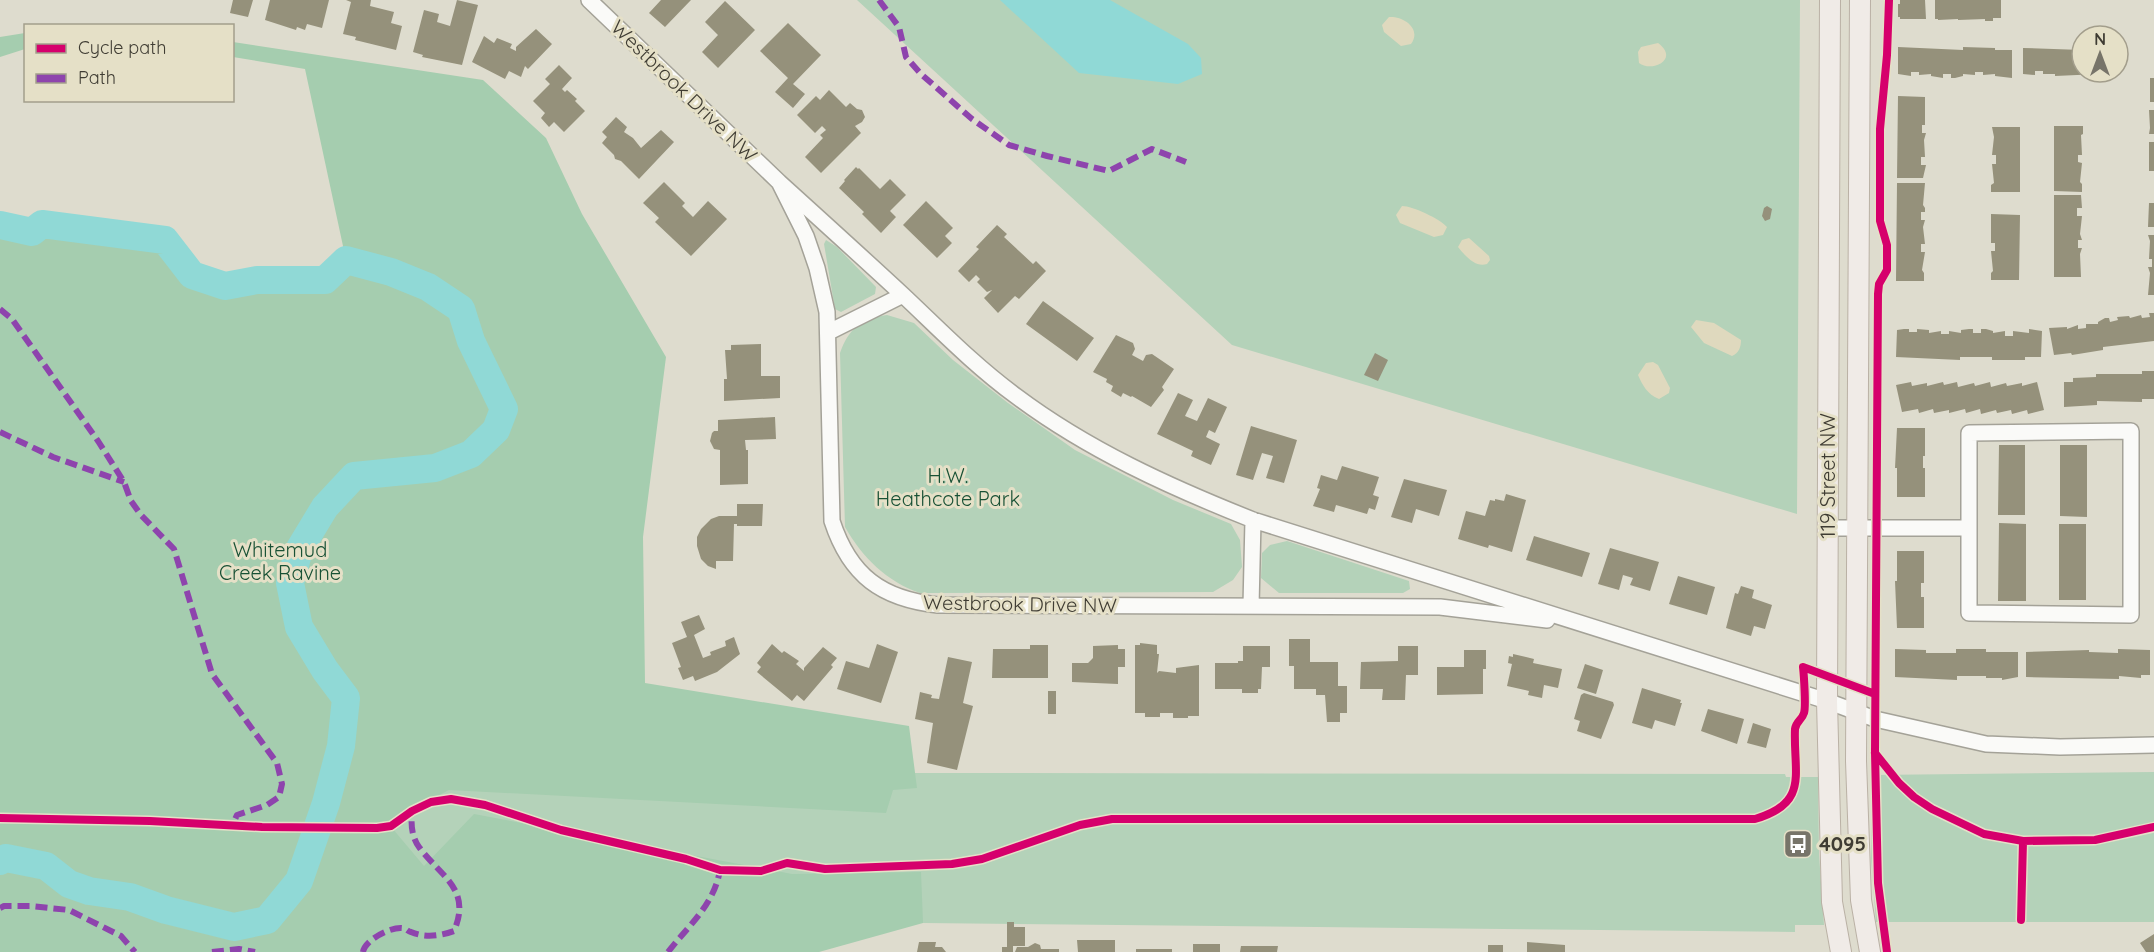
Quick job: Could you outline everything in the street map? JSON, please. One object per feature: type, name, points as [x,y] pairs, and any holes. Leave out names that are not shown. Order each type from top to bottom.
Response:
[{"type":"main road","name":"119 Street NW","points":[[1830,0],[1827,701],[1832,902],[1841,952]]},
{"type":"main road","name":"119 Street NW","points":[[1860,0],[1856,761],[1861,900],[1870,952]]},
{"type":"street","name":"Westbrook Drive NW","points":[[589,0],[779,182],[984,371],[1048,418],[1120,461],[1204,501],[1253,520],[1827,701],[1875,719],[1986,744],[2060,747],[2154,745]]},
{"type":"street","name":"Westbrook Drive NW","points":[[779,182],[812,252],[825,302],[829,332],[832,521],[843,551],[863,575],[887,592],[901,599],[938,605],[1440,606],[1594,627]]},
{"type":"street","points":[[829,332],[903,295]]},
{"type":"street","points":[[2131,431],[2131,615],[1969,613],[1969,528],[1969,432],[2131,431]]},
{"type":"street","points":[[1251,606],[1253,520]]},
{"type":"street","points":[[1828,528],[1969,528]]},
{"type":"green space","points":[[857,0],[1800,0],[1797,514],[1232,345]]},
{"type":"green space","points":[[24,33],[24,49],[0,57],[0,37]]},
{"type":"green space","name":"Whitemud Creek Ravine","points":[[234,42],[483,80],[546,138],[582,214],[666,357],[643,537],[645,683],[909,726],[917,788],[893,790],[886,813],[449,790],[387,822],[424,866],[474,814],[792,874],[921,872],[923,923],[819,952],[0,952],[0,225],[32,232],[42,224],[165,240],[192,275],[225,286],[257,280],[325,280],[346,260],[305,69],[234,57]]},
{"type":"green space","points":[[826,240],[837,247],[876,287],[875,294],[841,312],[835,309],[824,244]]},
{"type":"green space","name":"H.W. Heathcote Park","points":[[887,315],[914,323],[953,360],[1008,403],[1075,450],[1173,500],[1231,524],[1240,540],[1242,567],[1233,580],[1213,592],[920,593],[886,575],[859,548],[845,527],[840,353],[847,337],[857,326],[870,319]]},
{"type":"green space","points":[[1287,541],[1409,581],[1410,589],[1403,593],[1279,593],[1261,578],[1262,553],[1270,545]]},
{"type":"green space","points":[[2154,772],[2154,922],[1876,922],[1871,858],[1871,775]]},
{"type":"green space","points":[[915,773],[1785,774],[1786,777],[1818,777],[1819,854],[1824,925],[1795,925],[1795,932],[923,923],[297,922],[348,775],[915,775]]},
{"type":"sand","points":[[1389,17],[1395,17],[1410,25],[1414,33],[1411,44],[1401,46],[1384,32],[1382,25]]},
{"type":"sand","points":[[1658,43],[1666,54],[1662,63],[1644,66],[1639,63],[1638,52],[1641,47]]},
{"type":"sand","points":[[1402,206],[1433,217],[1444,224],[1447,227],[1443,235],[1434,237],[1400,223],[1396,215]]},
{"type":"sand","points":[[1469,238],[1489,256],[1490,260],[1487,264],[1475,263],[1458,247],[1462,240]]},
{"type":"sand","points":[[1696,320],[1714,323],[1741,340],[1738,351],[1732,356],[1704,343],[1691,327]]},
{"type":"sand","points":[[1653,362],[1658,365],[1670,388],[1669,393],[1659,399],[1651,395],[1638,375],[1646,363]]},
{"type":"water","points":[[1000,0],[1110,0],[1188,44],[1201,58],[1202,74],[1178,84],[1079,73]]},
{"type":"building","points":[[233,0],[253,0],[248,17],[230,13]]},
{"type":"building","points":[[270,0],[329,0],[322,28],[307,24],[305,30],[297,27],[296,30],[265,20]]},
{"type":"building","points":[[346,0],[371,0],[370,6],[394,12],[391,23],[402,26],[396,50],[355,40],[356,37],[343,34],[351,2]]},
{"type":"building","points":[[457,0],[478,5],[462,65],[422,57],[423,55],[413,52],[424,10],[439,14],[437,22],[450,26]]},
{"type":"building","points":[[661,0],[691,0],[665,27],[649,13]]},
{"type":"building","points":[[1900,0],[1925,0],[1926,19],[1900,19],[1898,4]]},
{"type":"building","points":[[1935,0],[2001,0],[2001,18],[1993,18],[1993,21],[1985,21],[1985,19],[1938,20],[1935,19]]},
{"type":"building","points":[[725,1],[755,30],[718,68],[702,52],[718,35],[705,22]]},
{"type":"building","points":[[788,23],[821,55],[793,84],[805,94],[793,108],[775,92],[788,78],[760,51]]},
{"type":"building","points":[[536,29],[552,44],[528,69],[525,66],[521,77],[509,71],[505,79],[472,62],[484,36],[494,43],[497,38],[512,44],[510,48],[516,51],[516,47]]},
{"type":"building","points":[[1898,47],[2012,50],[2012,78],[1995,76],[1995,74],[1983,75],[1983,72],[1975,72],[1975,75],[1963,74],[1955,78],[1951,78],[1951,74],[1943,74],[1943,78],[1931,76],[1931,74],[1919,75],[1919,72],[1911,72],[1911,76],[1898,74]]},
{"type":"building","points":[[2023,48],[2070,50],[2070,75],[2055,76],[2055,74],[2043,74],[2043,71],[2035,71],[2035,75],[2023,74]]},
{"type":"building","points":[[559,65],[572,78],[562,89],[565,92],[567,90],[577,99],[575,101],[585,111],[564,132],[554,122],[549,127],[541,118],[545,113],[533,101],[550,84],[545,79]]},
{"type":"building","points":[[2150,78],[2154,78],[2154,102],[2150,102]]},
{"type":"building","points":[[829,90],[846,107],[850,103],[862,110],[865,117],[855,126],[861,133],[821,173],[805,157],[823,138],[820,135],[826,130],[822,126],[815,133],[797,115],[816,96],[820,100]]},
{"type":"building","points":[[1898,96],[1925,97],[1925,125],[1922,125],[1922,133],[1926,133],[1925,157],[1921,157],[1921,165],[1926,165],[1923,178],[1897,178]]},
{"type":"building","points":[[2149,110],[2154,110],[2154,134],[2149,134]]},
{"type":"building","points":[[616,117],[627,127],[624,132],[641,148],[661,130],[674,142],[639,179],[621,161],[615,159],[602,143],[607,137],[602,132]]},
{"type":"building","points":[[2054,126],[2083,126],[2082,155],[2078,155],[2078,162],[2082,163],[2080,182],[2082,192],[2054,191]]},
{"type":"building","points":[[1992,127],[2020,127],[2020,192],[1991,192],[1991,185],[1994,183],[1992,164],[1996,164],[1996,155],[1992,155],[1994,137]]},
{"type":"building","points":[[2149,142],[2154,142],[2154,171],[2149,171]]},
{"type":"building","points":[[856,167],[880,189],[890,179],[906,195],[890,211],[896,217],[881,233],[862,214],[864,212],[839,188]]},
{"type":"building","points":[[664,182],[685,203],[682,206],[693,217],[708,201],[727,219],[691,256],[655,222],[659,218],[643,203]]},
{"type":"building","points":[[1897,183],[1925,183],[1923,205],[1925,212],[1921,212],[1921,220],[1925,220],[1923,227],[1925,244],[1921,244],[1921,252],[1925,252],[1922,270],[1924,281],[1896,281]]},
{"type":"building","points":[[2054,195],[2081,195],[2082,208],[2077,208],[2077,216],[2082,216],[2080,234],[2082,240],[2078,240],[2078,248],[2082,248],[2081,277],[2054,277]]},
{"type":"building","points":[[926,201],[953,228],[945,236],[952,243],[937,258],[903,225]]},
{"type":"building","points":[[2149,203],[2154,203],[2154,227],[2148,227]]},
{"type":"building","points":[[1767,206],[1772,209],[1770,219],[1765,221],[1762,216]]},
{"type":"building","points":[[1991,214],[2020,215],[2019,280],[1991,280],[1993,271],[1991,251],[1995,251],[1995,243],[1991,243]]},
{"type":"building","points":[[997,225],[1007,234],[1004,237],[1033,264],[1036,261],[1046,271],[1019,299],[1015,296],[998,313],[984,298],[992,290],[987,292],[977,282],[980,279],[976,275],[969,282],[958,271]]},
{"type":"building","points":[[2148,235],[2154,235],[2154,295],[2148,295],[2150,273],[2148,267],[2152,267],[2152,259],[2149,259]]},
{"type":"building","points":[[1043,301],[1094,338],[1077,361],[1026,324]]},
{"type":"building","points":[[2149,313],[2154,313],[2154,341],[2103,347],[2103,350],[2072,355],[2071,353],[2054,355],[2049,328],[2067,327],[2067,329],[2078,325],[2078,329],[2086,328],[2086,324],[2098,324],[2105,318],[2109,318],[2110,322],[2118,320],[2117,317],[2129,316],[2130,318],[2141,315],[2142,318],[2150,317]]},
{"type":"building","points":[[1909,329],[1909,332],[1917,332],[1917,329],[1929,330],[1929,333],[1941,331],[1941,334],[1949,334],[1949,331],[1961,333],[1961,330],[1969,329],[1973,329],[1973,333],[1981,333],[1981,329],[1986,329],[1993,333],[2005,331],[2005,336],[2013,336],[2013,331],[2029,333],[2029,329],[2042,331],[2041,357],[2025,357],[2025,360],[1992,360],[1992,357],[1960,357],[1960,360],[1896,357],[1897,330]]},
{"type":"building","points":[[1116,335],[1133,343],[1135,349],[1132,355],[1143,361],[1146,355],[1152,354],[1174,369],[1162,387],[1164,390],[1151,407],[1132,396],[1123,393],[1121,397],[1111,391],[1113,386],[1106,382],[1107,379],[1093,372]]},
{"type":"building","points":[[761,344],[761,376],[780,376],[780,398],[724,401],[724,379],[727,379],[725,350],[731,350],[731,345]]},
{"type":"building","points":[[1375,353],[1388,360],[1378,381],[1364,375]]},
{"type":"building","points":[[2142,371],[2154,371],[2154,399],[2142,399],[2142,402],[2097,401],[2097,405],[2064,407],[2064,382],[2073,382],[2073,378],[2096,377],[2096,374],[2142,374]]},
{"type":"building","points":[[1911,382],[1912,386],[1927,383],[1927,386],[1943,382],[1944,385],[1957,382],[1958,387],[1990,382],[1991,387],[2006,383],[2007,386],[2022,383],[2022,386],[2037,382],[2044,410],[2028,414],[2027,410],[2012,414],[2011,410],[1997,413],[1996,410],[1981,414],[1980,409],[1966,413],[1965,409],[1949,413],[1949,410],[1934,413],[1933,409],[1919,413],[1918,409],[1902,412],[1896,385]]},
{"type":"building","points":[[1178,393],[1193,400],[1185,416],[1197,421],[1208,398],[1227,407],[1215,433],[1209,430],[1206,437],[1220,444],[1211,465],[1191,456],[1193,451],[1157,434]]},
{"type":"building","points":[[775,417],[776,439],[745,440],[746,450],[748,450],[748,484],[720,485],[720,450],[714,449],[710,441],[712,433],[718,431],[718,420]]},
{"type":"building","points":[[1251,426],[1297,440],[1284,483],[1266,478],[1273,456],[1262,453],[1253,480],[1236,475]]},
{"type":"building","points":[[1897,428],[1925,428],[1923,468],[1925,468],[1925,497],[1897,497],[1897,468],[1895,468]]},
{"type":"building","points":[[1999,445],[2025,445],[2025,515],[1998,515]]},
{"type":"building","points":[[2060,445],[2087,445],[2087,517],[2060,516]]},
{"type":"building","points":[[1342,466],[1379,477],[1373,495],[1379,497],[1375,510],[1369,508],[1367,514],[1336,505],[1334,512],[1313,506],[1320,489],[1317,488],[1321,475],[1337,480]]},
{"type":"building","points":[[1404,479],[1447,490],[1439,516],[1416,509],[1412,523],[1391,517]]},
{"type":"building","points":[[1506,494],[1526,500],[1512,552],[1458,539],[1466,511],[1485,516],[1490,500],[1504,501]]},
{"type":"building","points":[[737,504],[763,504],[762,526],[734,524],[733,561],[716,561],[716,569],[708,566],[701,559],[697,537],[711,519],[719,516],[737,516]]},
{"type":"building","points":[[1999,523],[2026,524],[2026,601],[1998,601]]},
{"type":"building","points":[[2059,524],[2086,524],[2086,600],[2059,600]]},
{"type":"building","points":[[1534,536],[1590,553],[1582,577],[1526,560]]},
{"type":"building","points":[[1610,548],[1659,562],[1650,591],[1630,585],[1633,578],[1623,575],[1619,590],[1598,584]]},
{"type":"building","points":[[1897,551],[1924,551],[1924,583],[1921,583],[1921,597],[1924,597],[1924,628],[1897,628],[1895,581],[1897,581]]},
{"type":"building","points":[[1678,576],[1715,587],[1707,615],[1669,604]]},
{"type":"building","points":[[1741,586],[1754,590],[1752,598],[1772,605],[1765,629],[1754,626],[1751,636],[1726,628],[1735,593],[1738,594]]},
{"type":"building","points":[[699,615],[705,629],[694,635],[703,658],[711,655],[710,652],[726,646],[725,641],[734,637],[740,654],[717,672],[695,681],[693,676],[683,680],[672,643],[687,637],[681,622]]},
{"type":"building","points":[[1289,639],[1310,639],[1310,662],[1338,662],[1338,686],[1347,686],[1347,713],[1340,713],[1340,722],[1327,722],[1325,695],[1316,695],[1316,689],[1294,689],[1294,666],[1289,666]]},
{"type":"building","points":[[1140,643],[1157,645],[1157,654],[1159,654],[1157,673],[1159,671],[1176,673],[1176,668],[1199,665],[1199,716],[1173,718],[1173,713],[1160,713],[1160,717],[1145,717],[1145,713],[1135,713],[1135,645],[1140,645]]},
{"type":"building","points":[[772,644],[782,653],[784,651],[799,661],[796,664],[804,671],[804,668],[823,647],[837,658],[831,665],[833,667],[804,701],[797,695],[792,701],[757,672],[761,667],[757,663]]},
{"type":"building","points":[[877,644],[898,652],[881,703],[837,689],[846,661],[869,668]]},
{"type":"building","points":[[1030,645],[1048,645],[1048,678],[992,678],[993,649],[1030,649]]},
{"type":"building","points":[[1118,645],[1118,649],[1125,649],[1125,667],[1118,667],[1118,684],[1072,682],[1072,663],[1088,663],[1093,658],[1093,646]]},
{"type":"building","points":[[1243,646],[1270,646],[1270,667],[1262,667],[1261,689],[1258,689],[1258,693],[1242,693],[1242,689],[1215,689],[1215,663],[1243,661]]},
{"type":"building","points":[[1398,646],[1418,646],[1418,675],[1406,675],[1405,700],[1382,700],[1383,689],[1360,689],[1361,662],[1398,661]]},
{"type":"building","points":[[1895,649],[1926,650],[1926,653],[1956,653],[1956,649],[2018,652],[2018,677],[2002,680],[2002,678],[1986,678],[1986,676],[1957,676],[1957,680],[1895,677]]},
{"type":"building","points":[[2118,649],[2150,650],[2150,675],[2141,675],[2141,678],[2119,676],[2119,679],[2026,677],[2026,652],[2089,650],[2089,652],[2118,653]]},
{"type":"building","points":[[1464,650],[1486,650],[1483,694],[1437,695],[1437,667],[1464,667]]},
{"type":"building","points":[[1513,654],[1534,659],[1533,663],[1562,669],[1558,688],[1544,685],[1542,698],[1528,695],[1529,691],[1507,686],[1512,664],[1508,663],[1509,656],[1513,657]]},
{"type":"building","points":[[948,657],[972,662],[963,703],[973,706],[957,770],[927,763],[933,723],[915,719],[920,692],[932,695],[931,698],[939,699]]},
{"type":"building","points":[[1585,664],[1603,670],[1596,694],[1577,688]]},
{"type":"building","points":[[1642,688],[1681,700],[1675,726],[1655,720],[1652,729],[1632,723]]},
{"type":"building","points":[[1048,691],[1056,691],[1056,714],[1048,714]]},
{"type":"building","points":[[1584,693],[1613,702],[1614,705],[1601,739],[1577,731],[1580,721],[1574,719],[1581,695]]},
{"type":"building","points":[[1708,709],[1744,719],[1737,744],[1701,731]]},
{"type":"building","points":[[1753,723],[1771,729],[1766,748],[1747,743]]},
{"type":"building","points":[[1007,922],[1014,922],[1014,927],[1025,927],[1025,946],[1013,946],[1013,952],[1002,952],[1002,947],[1007,947]]},
{"type":"building","points":[[2154,934],[2154,952],[2146,952],[2140,943]]},
{"type":"building","points":[[1077,940],[1115,940],[1115,952],[1078,952]]},
{"type":"building","points":[[919,942],[936,942],[935,947],[942,947],[946,952],[917,952]]},
{"type":"building","points":[[1527,942],[1565,945],[1565,952],[1527,952]]},
{"type":"building","points":[[1035,943],[1040,945],[1041,949],[1059,949],[1059,952],[1015,952],[1017,947],[1028,947]]},
{"type":"building","points":[[1193,944],[1220,944],[1220,952],[1193,952]]},
{"type":"building","points":[[1488,945],[1503,945],[1503,952],[1488,952]]},
{"type":"building","points":[[1241,946],[1278,946],[1277,952],[1240,952]]},
{"type":"building","points":[[1136,949],[1172,949],[1172,952],[1136,952]]},
{"type":"waterway","points":[[0,225],[32,232],[42,224],[165,240],[192,275],[225,286],[257,280],[325,280],[346,260],[391,272],[428,287],[461,309],[471,341],[504,409],[496,430],[471,454],[435,468],[354,476],[325,507],[299,550],[290,583],[299,627],[325,670],[346,698],[341,746],[326,803],[299,881],[267,920],[234,927],[166,910],[130,897],[89,891],[69,884],[46,866],[6,858],[0,861]]},
{"type":"marked path","points":[[879,0],[899,27],[906,57],[921,74],[972,119],[1009,145],[1109,171],[1152,149],[1186,162]]},
{"type":"marked path","points":[[0,309],[12,319],[98,441],[124,482],[131,501],[141,515],[174,549],[212,674],[277,763],[282,784],[279,797],[267,805],[237,815],[232,826]]},
{"type":"marked path","points":[[0,432],[53,457],[124,482]]},
{"type":"marked path","points":[[363,952],[373,939],[397,928],[427,936],[454,931],[459,917],[457,894],[452,884],[416,843],[412,829],[412,811]]},
{"type":"marked path","points":[[668,952],[706,904],[720,870]]},
{"type":"marked path","points":[[0,908],[30,906],[69,910],[121,936],[135,952]]},
{"type":"marked path","points":[[212,952],[239,949],[255,952]]},
{"type":"cycle path","points":[[1887,952],[1878,883],[1875,753],[1878,294],[1879,284],[1887,270],[1887,245],[1880,221],[1880,129],[1887,55],[1889,0]]},
{"type":"cycle path","points":[[0,818],[150,821],[262,827],[377,828],[391,826],[412,811],[431,802],[451,799],[485,805],[561,830],[686,859],[720,870],[761,871],[787,863],[825,869],[952,864],[982,859],[1080,825],[1112,819],[1755,819],[1784,804],[1795,784],[1795,729],[1805,710],[1803,667],[1875,694]]},
{"type":"cycle path","points":[[1875,753],[1899,783],[1914,797],[1932,809],[1984,834],[2023,841],[2095,840],[2154,827]]},
{"type":"cycle path","points":[[2021,920],[2023,841]]},
{"type":"place","name":"4095","points":[[1798,844]]}]
